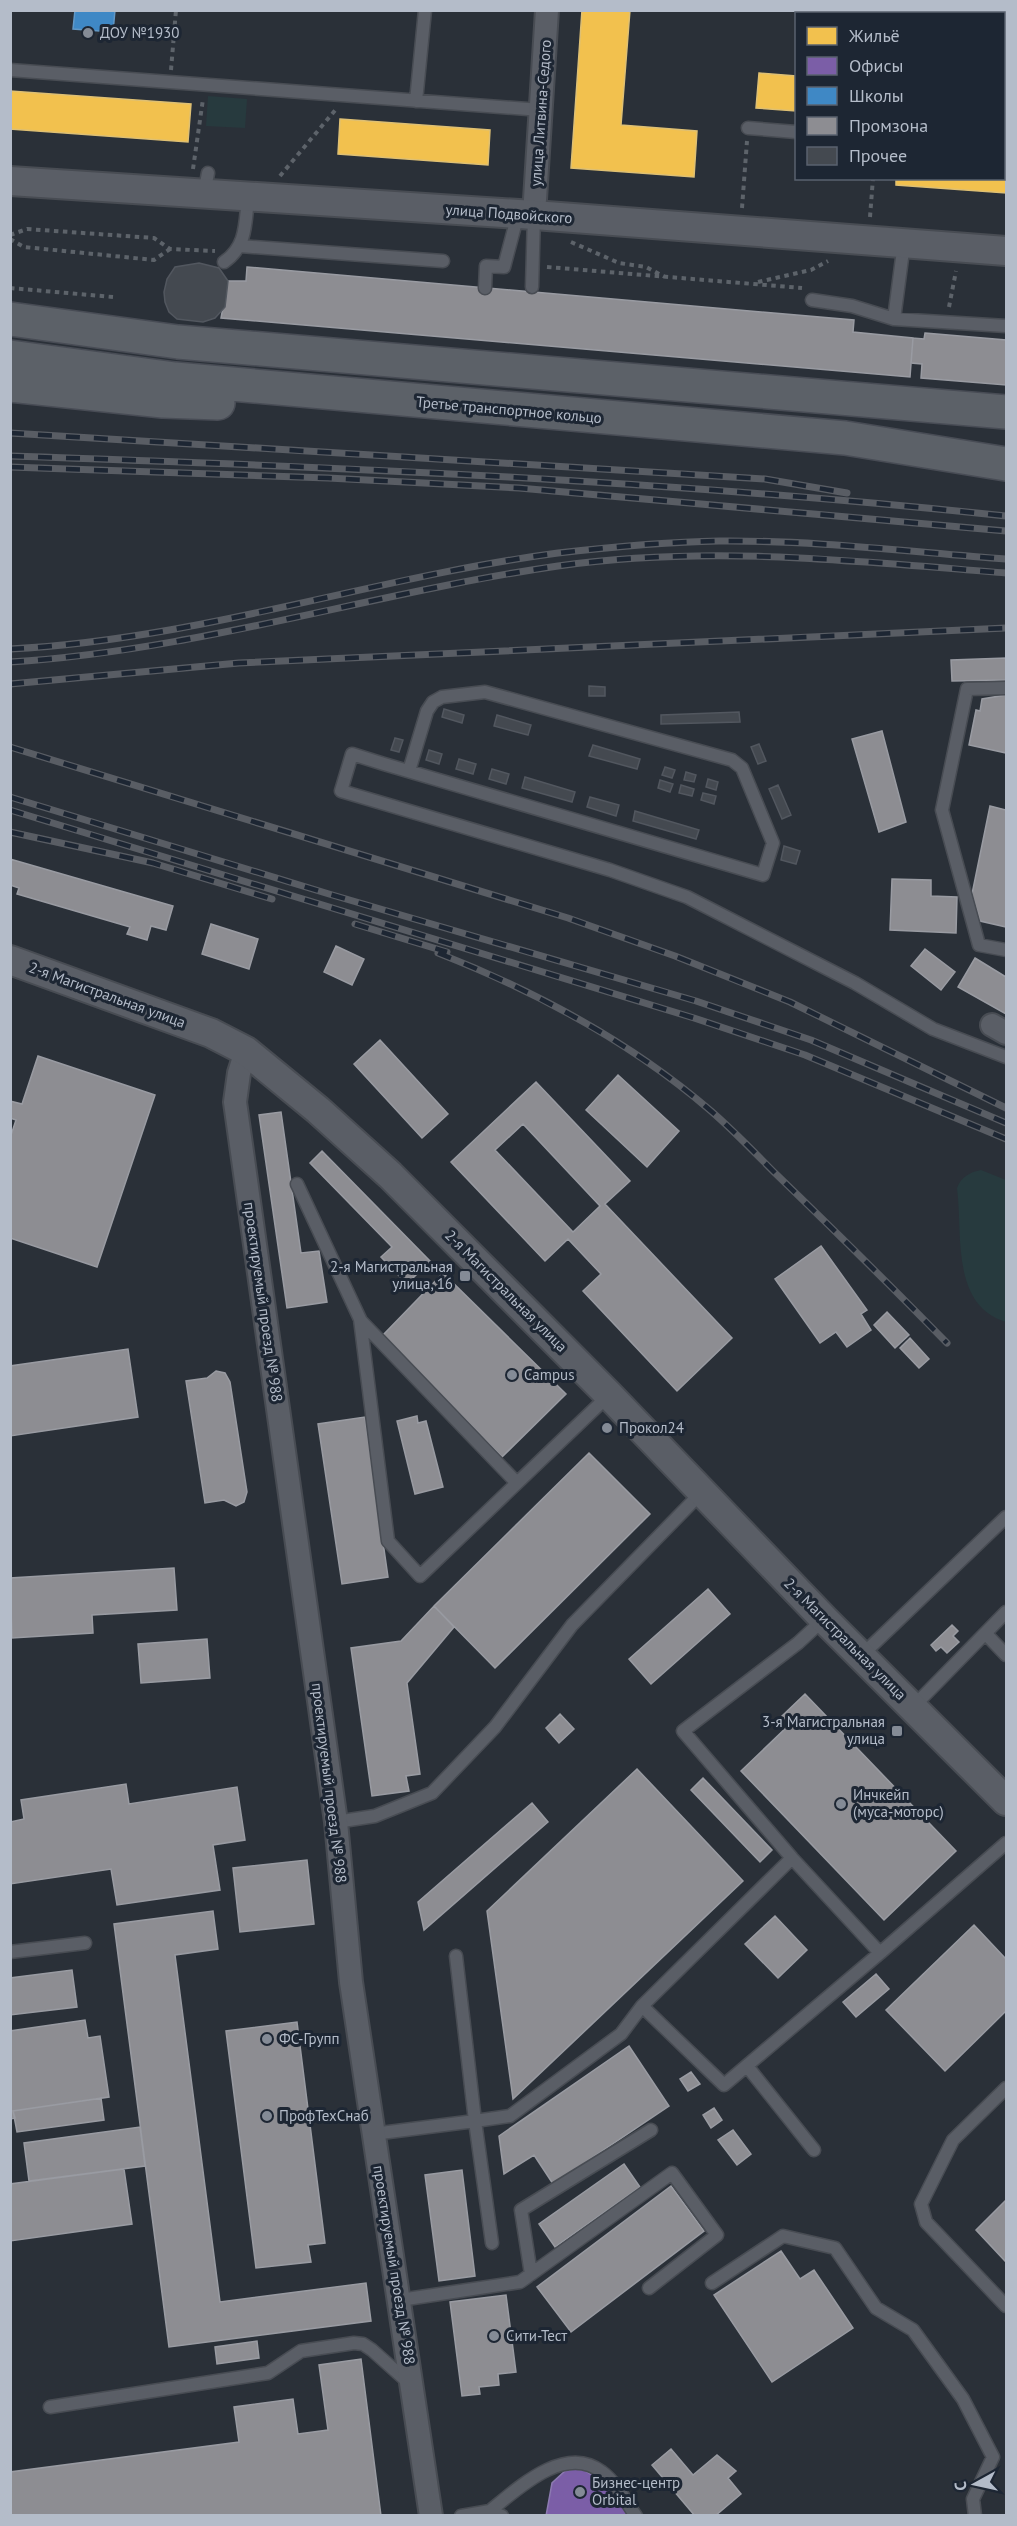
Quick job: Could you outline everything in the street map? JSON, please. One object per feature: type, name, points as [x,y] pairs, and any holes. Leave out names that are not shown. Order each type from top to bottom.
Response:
[{"type":"main road","points":[[10,319],[178,342],[1006,412]]},
{"type":"main road","name":"Третье транспортное кольцо","points":[[10,357],[175,378],[464,406],[846,438],[1006,464]]},
{"type":"main road","points":[[10,385],[163,401],[464,406]]},
{"type":"main road","points":[[846,438],[1006,448]]},
{"type":"street","name":"улица Литвина-Седого","points":[[526,215],[541,110],[547,10]]},
{"type":"street","name":"улица Подвойского","points":[[10,181],[201,181],[248,198],[526,215],[1006,251]]},
{"type":"street","name":"2-я Магистральная улица","points":[[10,960],[171,1016],[246,1051],[318,1110],[390,1176],[609,1395],[824,1619],[1006,1801]]},
{"type":"street","name":"проектируемый проезд № 988","points":[[246,1051],[238,1072],[235,1102],[336,1822],[351,1982],[431,2516]]},
{"type":"lane","points":[[416,101],[424,10]]},
{"type":"lane","points":[[10,70],[541,110]]},
{"type":"lane","points":[[748,128],[795,132]]},
{"type":"lane","points":[[224,262],[239,249],[244,240],[248,198]]},
{"type":"lane","points":[[526,215],[533,266],[532,287]]},
{"type":"lane","points":[[485,288],[486,266],[504,267],[526,215]]},
{"type":"lane","points":[[894,319],[904,243]]},
{"type":"lane","points":[[239,249],[442,261]]},
{"type":"lane","points":[[812,300],[852,306],[894,319],[1006,326]]},
{"type":"lane","points":[[1006,688],[967,689],[942,810],[979,945],[1006,950]]},
{"type":"lane","points":[[409,771],[427,711],[433,702],[442,697],[485,692],[732,760],[742,768],[772,843],[763,875],[409,771],[352,754],[341,791],[610,870],[687,897],[845,977],[933,1029],[1006,1057]]},
{"type":"lane","points":[[297,1184],[360,1320],[388,1540],[420,1576],[609,1395]]},
{"type":"lane","points":[[360,1320],[517,1483]]},
{"type":"lane","points":[[336,1822],[375,1816],[432,1793],[495,1727],[572,1625],[702,1492]]},
{"type":"lane","points":[[861,1656],[1006,1517]]},
{"type":"lane","points":[[912,1707],[1006,1612]]},
{"type":"lane","points":[[824,1619],[798,1644],[682,1731],[792,1858],[880,1953]]},
{"type":"lane","points":[[986,1634],[1006,1655]]},
{"type":"lane","points":[[642,2006],[724,2085],[1006,1843]]},
{"type":"lane","points":[[373,2134],[510,2116],[621,2034],[642,2006],[792,1858]]},
{"type":"lane","points":[[10,1952],[85,1943]]},
{"type":"lane","points":[[456,1956],[492,2243]]},
{"type":"lane","points":[[747,2066],[814,2150]]},
{"type":"lane","points":[[1006,2088],[953,2139],[921,2204],[926,2222],[1006,2306]]},
{"type":"lane","points":[[531,2274],[521,2210],[651,2130]]},
{"type":"lane","points":[[400,2300],[520,2282],[672,2174],[717,2235],[649,2288]]},
{"type":"lane","points":[[712,2283],[783,2236],[835,2248],[876,2308],[914,2330],[963,2398],[993,2457],[973,2499],[975,2516]]},
{"type":"lane","points":[[50,2408],[268,2373],[301,2351],[354,2343],[363,2344],[372,2350],[413,2386]]},
{"type":"lane","points":[[461,2516],[496,2513],[541,2471],[580,2463],[593,2466],[604,2473],[636,2516]]},
{"type":"path","points":[[170,82],[176,10]]},
{"type":"path","points":[[201,181],[205,85]]},
{"type":"path","points":[[275,181],[327,118],[351,96]]},
{"type":"path","points":[[742,212],[748,128]]},
{"type":"path","points":[[870,221],[873,180]]},
{"type":"path","points":[[170,249],[154,260],[24,247],[10,237],[27,229],[154,238],[170,249],[239,249]]},
{"type":"path","points":[[568,241],[619,263],[646,267],[668,279]]},
{"type":"path","points":[[752,284],[811,270],[830,260]]},
{"type":"path","points":[[533,266],[810,289],[812,300]]},
{"type":"path","points":[[947,322],[956,269]]},
{"type":"path","points":[[10,288],[113,297]]},
{"type":"green space","points":[[208,96],[247,99],[245,128],[206,126]]},
{"type":"green space","points":[[981,1170],[1006,1180],[1006,1322],[988,1313],[976,1300],[967,1284],[963,1266],[957,1188],[966,1176]]},
{"type":"building: Жильё","points":[[582,10],[630,10],[621,125],[697,131],[694,177],[571,168]]},
{"type":"building: Жильё","points":[[759,73],[795,76],[795,111],[756,108]]},
{"type":"building: Жильё","points":[[10,91],[191,104],[188,142],[10,129]]},
{"type":"building: Жильё","points":[[340,119],[490,130],[488,165],[338,154]]},
{"type":"building: Жильё","points":[[1006,157],[1006,193],[896,185],[896,180],[1005,180]]},
{"type":"building: Офисы","name":"Бизнес-центр Orbital","points":[[584,2470],[593,2476],[612,2493],[630,2516],[546,2516],[552,2483],[565,2471]]},
{"type":"building: Школы","points":[[75,10],[115,10],[113,32],[73,29]]},
{"type":"building: Школы","points":[[983,10],[1006,10],[1006,101],[1005,12],[983,12]]},
{"type":"building: Промзона","points":[[247,267],[854,320],[853,332],[913,338],[910,377],[221,318],[228,281],[246,281]]},
{"type":"building: Промзона","points":[[925,333],[1006,340],[1006,385],[921,378],[922,364],[911,363],[913,338],[924,339]]},
{"type":"building: Промзона","points":[[1006,658],[1006,680],[952,681],[951,660]]},
{"type":"building: Промзона","points":[[1006,695],[1006,753],[969,745],[976,710],[980,711],[982,699]]},
{"type":"building: Промзона","points":[[882,731],[906,822],[879,832],[852,739]]},
{"type":"building: Промзона","points":[[990,806],[1006,810],[1006,927],[980,921],[972,894]]},
{"type":"building: Промзона","points":[[10,859],[173,906],[166,930],[151,926],[147,940],[127,934],[130,927],[17,894],[19,888],[10,885]]},
{"type":"building: Промзона","points":[[892,879],[931,880],[931,896],[957,897],[956,933],[890,930]]},
{"type":"building: Промзона","points":[[211,924],[258,939],[249,969],[202,954]]},
{"type":"building: Промзона","points":[[336,946],[364,959],[352,985],[324,972]]},
{"type":"building: Промзона","points":[[925,949],[955,972],[941,990],[911,966]]},
{"type":"building: Промзона","points":[[975,958],[1006,977],[1006,1014],[958,987]]},
{"type":"building: Промзона","points":[[380,1040],[448,1114],[422,1138],[354,1064]]},
{"type":"building: Промзона","points":[[38,1056],[155,1095],[97,1267],[10,1238],[10,1138],[16,1120],[10,1118],[10,1101],[22,1104]]},
{"type":"building: Промзона","points":[[618,1075],[679,1131],[647,1167],[586,1110]]},
{"type":"building: Промзона","points":[[536,1082],[630,1181],[605,1204],[732,1338],[677,1391],[583,1291],[601,1274],[568,1239],[545,1261],[451,1162]],"holes":[[[523,1124],[600,1206],[573,1232],[495,1150]]]},
{"type":"building: Промзона","points":[[281,1112],[301,1253],[319,1251],[327,1302],[287,1308],[259,1115]]},
{"type":"building: Промзона","points":[[322,1151],[430,1261],[407,1284],[381,1257],[392,1247],[310,1163]]},
{"type":"building: Промзона","points":[[821,1246],[867,1310],[861,1314],[871,1330],[847,1347],[836,1332],[820,1343],[775,1279]]},
{"type":"building: Промзона","points":[[443,1273],[566,1394],[502,1457],[383,1335]]},
{"type":"building: Промзона","points":[[887,1312],[909,1335],[895,1348],[874,1325]]},
{"type":"building: Промзона","points":[[910,1338],[929,1359],[919,1368],[900,1348]]},
{"type":"building: Промзона","points":[[128,1349],[138,1417],[10,1436],[10,1366]]},
{"type":"building: Промзона","points":[[216,1371],[225,1373],[230,1382],[247,1492],[244,1502],[236,1506],[224,1500],[205,1503],[186,1381],[207,1378]]},
{"type":"building: Промзона","points":[[417,1416],[418,1423],[426,1421],[443,1487],[415,1494],[397,1421]]},
{"type":"building: Промзона","points":[[365,1417],[388,1577],[342,1584],[318,1424]]},
{"type":"building: Промзона","points":[[589,1453],[650,1514],[495,1668],[434,1606]]},
{"type":"building: Промзона","points":[[174,1568],[177,1610],[92,1615],[93,1633],[12,1638],[10,1578]]},
{"type":"building: Промзона","points":[[708,1589],[730,1614],[651,1684],[629,1659]]},
{"type":"building: Промзона","points":[[434,1606],[454,1627],[407,1683],[420,1774],[406,1776],[409,1791],[372,1796],[351,1648],[401,1641]]},
{"type":"building: Промзона","points":[[952,1625],[958,1631],[953,1636],[959,1642],[947,1653],[941,1647],[936,1651],[931,1645]]},
{"type":"building: Промзона","points":[[207,1639],[210,1678],[141,1683],[138,1644]]},
{"type":"building: Промзона","points":[[805,1694],[956,1851],[884,1920],[741,1771],[790,1724],[782,1716]]},
{"type":"building: Промзона","points":[[560,1714],[574,1729],[559,1743],[546,1728]]},
{"type":"building: Промзона","points":[[637,1769],[743,1881],[513,2099],[487,1911]]},
{"type":"building: Промзона","points":[[703,1778],[772,1850],[760,1862],[691,1790]]},
{"type":"building: Промзона","points":[[126,1784],[129,1804],[237,1787],[245,1840],[213,1845],[220,1890],[117,1905],[111,1869],[10,1884],[10,1822],[24,1819],[21,1800]]},
{"type":"building: Промзона","points":[[532,1803],[548,1822],[424,1930],[418,1902]]},
{"type":"building: Промзона","points":[[307,1860],[314,1924],[240,1932],[233,1868]]},
{"type":"building: Промзона","points":[[213,1911],[218,1949],[175,1955],[220,2302],[366,2283],[371,2321],[169,2347],[114,1924]]},
{"type":"building: Промзона","points":[[775,1916],[807,1950],[778,1978],[745,1944]]},
{"type":"building: Промзона","points":[[974,1925],[1006,1959],[1006,2011],[945,2071],[886,2010]]},
{"type":"building: Промзона","points":[[72,1970],[77,2007],[10,2015],[10,1978]]},
{"type":"building: Промзона","points":[[876,1974],[889,1989],[856,2017],[843,2002]]},
{"type":"building: Промзона","points":[[85,2020],[88,2038],[100,2036],[109,2097],[13,2111],[15,2118],[10,2119],[10,2031]]},
{"type":"building: Промзона","points":[[297,2022],[325,2243],[308,2245],[311,2262],[256,2268],[226,2031]]},
{"type":"building: Промзона","points":[[629,2046],[669,2106],[553,2184],[534,2155],[504,2174],[499,2136]]},
{"type":"building: Промзона","points":[[691,2072],[700,2084],[688,2091],[680,2079]]},
{"type":"building: Промзона","points":[[101,2098],[104,2120],[17,2132],[13,2111]]},
{"type":"building: Промзона","points":[[714,2108],[722,2120],[711,2128],[703,2115]]},
{"type":"building: Промзона","points":[[140,2127],[145,2166],[29,2181],[24,2143]]},
{"type":"building: Промзона","points":[[733,2130],[751,2154],[737,2165],[718,2140]]},
{"type":"building: Промзона","points":[[624,2164],[640,2187],[555,2247],[539,2224]]},
{"type":"building: Промзона","points":[[124,2169],[132,2224],[10,2241],[10,2184]]},
{"type":"building: Промзона","points":[[462,2170],[475,2276],[439,2281],[425,2175]]},
{"type":"building: Промзона","points":[[671,2186],[704,2231],[571,2332],[537,2287]]},
{"type":"building: Промзона","points":[[1006,2200],[1006,2262],[976,2230]]},
{"type":"building: Промзона","points":[[781,2251],[800,2279],[814,2270],[853,2328],[772,2382],[714,2295]]},
{"type":"building: Промзона","points":[[506,2295],[516,2372],[498,2374],[499,2385],[479,2387],[480,2394],[462,2396],[450,2302]]},
{"type":"building: Промзона","points":[[257,2341],[259,2358],[217,2364],[215,2347]]},
{"type":"building: Промзона","points":[[361,2359],[381,2516],[10,2516],[10,2472],[239,2442],[234,2407],[293,2399],[298,2434],[328,2430],[319,2365]]},
{"type":"building: Промзона","points":[[671,2449],[693,2475],[717,2455],[736,2471],[728,2478],[741,2494],[715,2516],[695,2516],[652,2465]]},
{"type":"building: Прочее","points":[[199,263],[219,268],[228,281],[225,307],[215,318],[203,322],[177,319],[169,312],[165,302],[164,292],[167,279],[175,267]]},
{"type":"building: Прочее","points":[[589,686],[605,687],[605,696],[589,696]]},
{"type":"building: Прочее","points":[[444,709],[464,715],[462,723],[442,717]]},
{"type":"building: Прочее","points":[[739,712],[740,722],[661,724],[661,715]]},
{"type":"building: Прочее","points":[[497,715],[531,725],[528,735],[494,726]]},
{"type":"building: Прочее","points":[[395,738],[403,740],[399,752],[391,750]]},
{"type":"building: Прочее","points":[[759,744],[766,761],[758,764],[751,747]]},
{"type":"building: Прочее","points":[[593,745],[640,759],[637,769],[589,756]]},
{"type":"building: Прочее","points":[[429,750],[442,754],[439,764],[426,760]]},
{"type":"building: Прочее","points":[[459,759],[476,764],[473,774],[456,769]]},
{"type":"building: Прочее","points":[[665,767],[675,770],[672,778],[662,775]]},
{"type":"building: Прочее","points":[[492,769],[509,774],[506,784],[489,779]]},
{"type":"building: Прочее","points":[[686,772],[696,775],[694,782],[684,780]]},
{"type":"building: Прочее","points":[[525,777],[575,792],[572,802],[522,788]]},
{"type":"building: Прочее","points":[[708,779],[718,782],[716,790],[706,787]]},
{"type":"building: Прочее","points":[[660,780],[673,784],[670,792],[658,788]]},
{"type":"building: Прочее","points":[[681,785],[694,789],[692,796],[679,793]]},
{"type":"building: Прочее","points":[[778,785],[791,815],[782,819],[769,789]]},
{"type":"building: Прочее","points":[[703,793],[716,796],[714,804],[701,800]]},
{"type":"building: Прочее","points":[[590,797],[619,805],[616,816],[587,807]]},
{"type":"building: Прочее","points":[[635,811],[699,830],[696,839],[633,821]]},
{"type":"building: Прочее","points":[[784,846],[800,851],[796,864],[781,860]]},
{"type":"railway","points":[[10,433],[765,479],[847,493]]},
{"type":"railway","points":[[10,456],[509,477],[758,493],[1006,516]]},
{"type":"railway","points":[[10,467],[328,478],[519,488],[1006,531]]},
{"type":"railway","points":[[10,649],[149,634],[489,564],[558,553],[618,547],[755,541],[827,544],[1006,559]]},
{"type":"railway","points":[[10,662],[79,656],[148,646],[217,634],[490,577],[614,560],[670,557],[782,557],[1006,573]]},
{"type":"railway","points":[[10,684],[239,663],[1006,628]]},
{"type":"railway","points":[[10,747],[568,918],[675,956],[790,1002],[1006,1108]]},
{"type":"railway","points":[[10,797],[329,894],[696,1001],[811,1040],[1006,1123]]},
{"type":"railway","points":[[10,810],[694,1018],[805,1055],[1006,1139]]},
{"type":"railway","points":[[10,832],[153,863],[272,899]]},
{"type":"railway","points":[[355,924],[447,952]]},
{"type":"railway","points":[[438,953],[510,984],[581,1021],[649,1063],[681,1086],[736,1134],[947,1343]]},
{"type":"place","name":"ДОУ №1930","points":[[88,33]]},
{"type":"place","name":"2-я Магистральная улица, 16","points":[[465,1276]]},
{"type":"place","name":"Campus","points":[[512,1375]]},
{"type":"place","name":"Прокол24","points":[[607,1428]]},
{"type":"place","name":"3-я Магистральная улица","points":[[897,1731]]},
{"type":"place","name":"Инчкейп (муса-моторс)","points":[[841,1804]]},
{"type":"place","name":"ФС-Групп","points":[[267,2039]]},
{"type":"place","name":"ПрофТехСнаб","points":[[267,2116]]},
{"type":"place","name":"Сити-Тест","points":[[494,2336]]},
{"type":"place","name":"Бизнес-центр Orbital","points":[[580,2492]]}]
